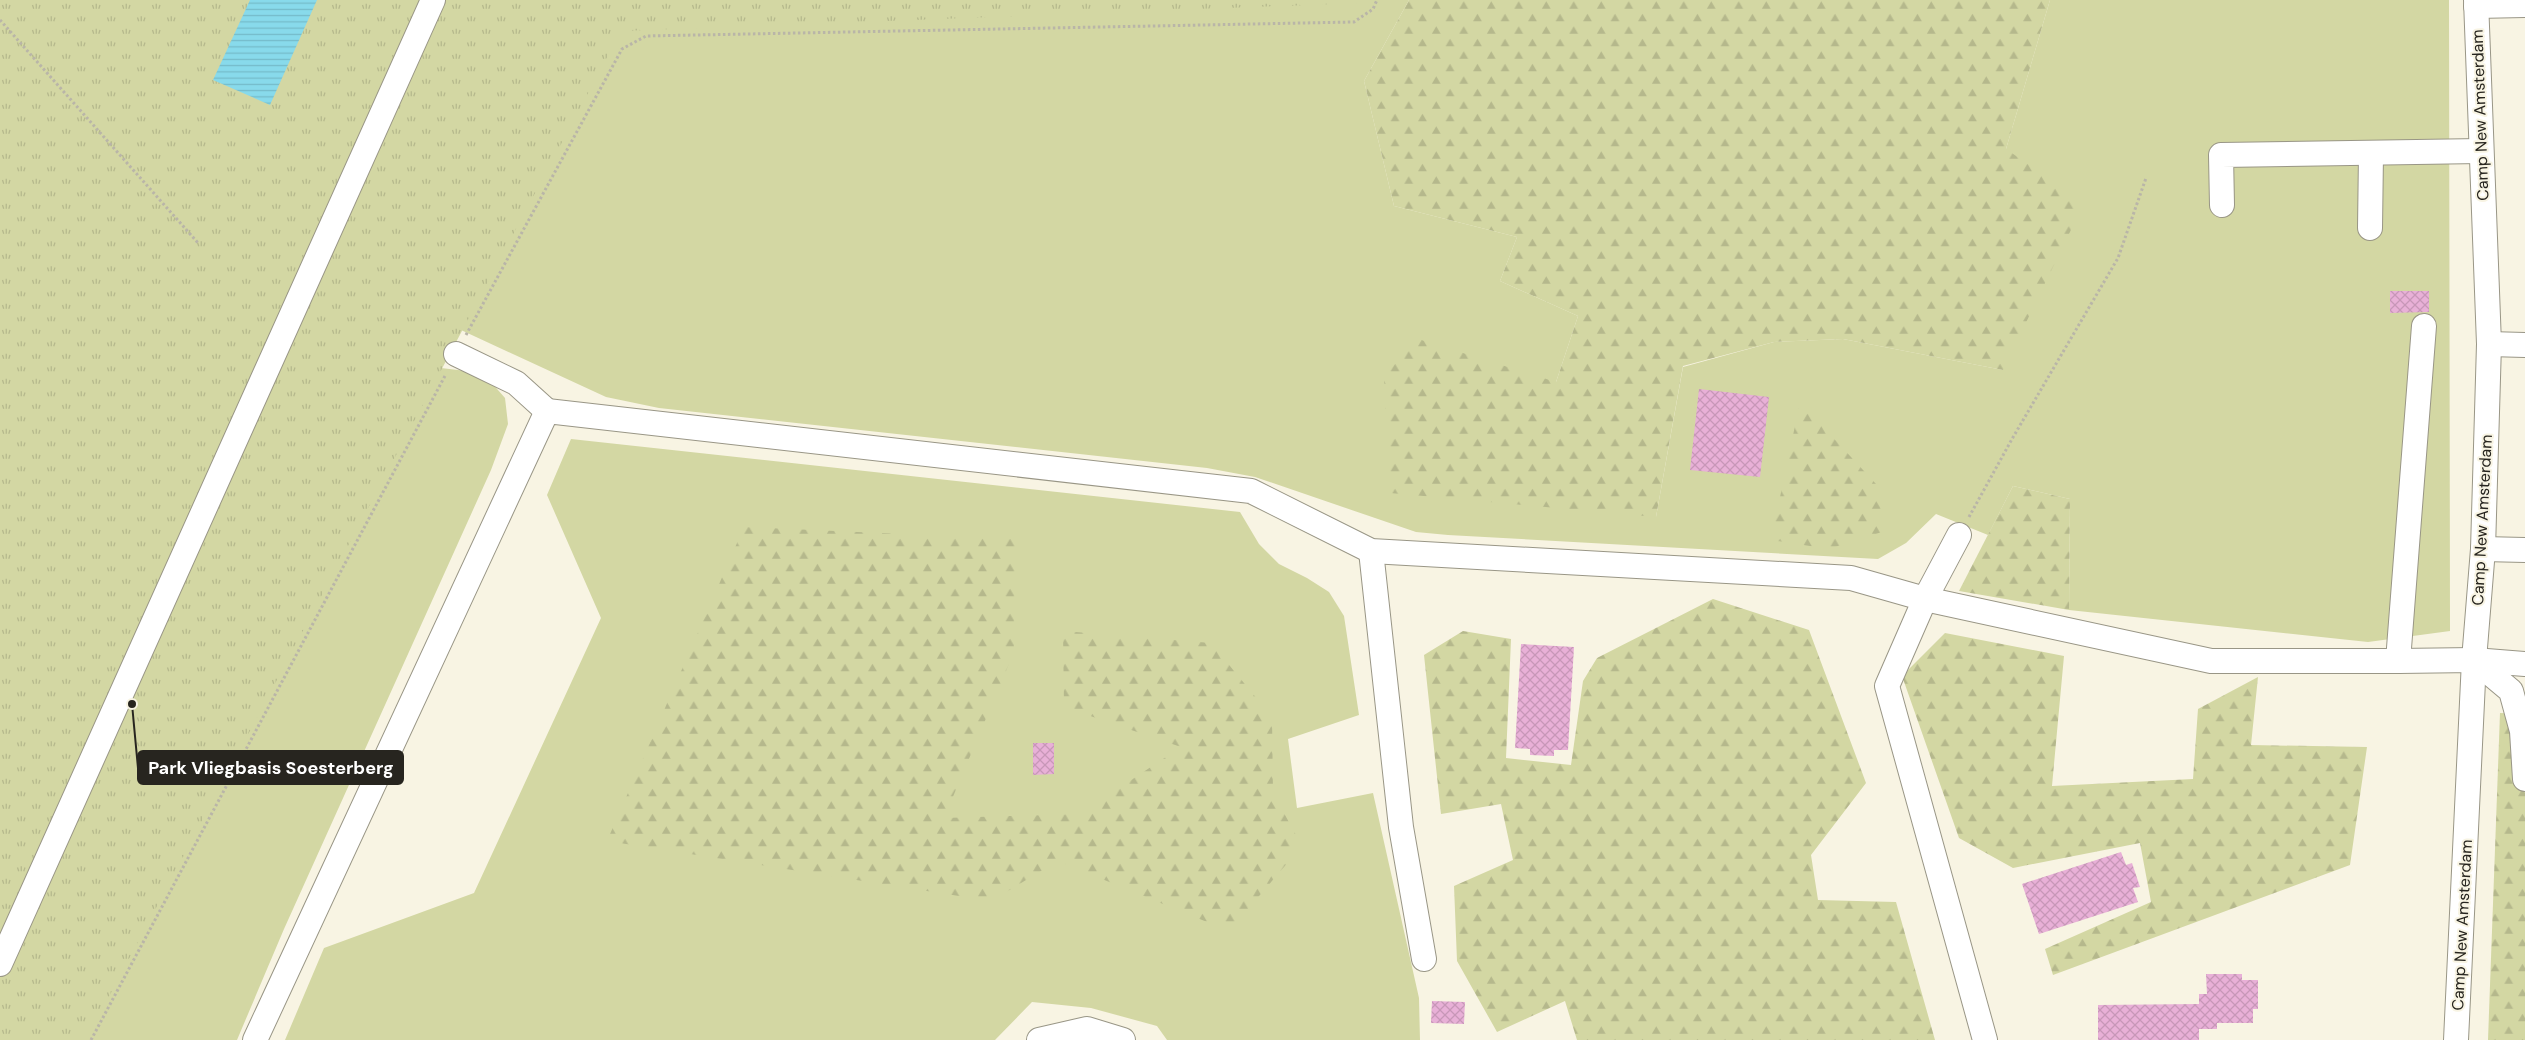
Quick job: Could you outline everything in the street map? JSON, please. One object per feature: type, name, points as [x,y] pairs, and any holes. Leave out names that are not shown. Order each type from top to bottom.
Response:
[{"type":"lane","points":[[0,964],[433,0]]},
{"type":"lane","points":[[2476,3],[2525,5]]},
{"type":"lane","name":"Camp New Amsterdam","points":[[2456,1040],[2474,660],[2483,549],[2489,344],[2476,3]]},
{"type":"lane","points":[[2222,206],[2221,155],[2481,151]]},
{"type":"lane","points":[[2370,228],[2371,154]]},
{"type":"lane","points":[[2398,661],[2424,326]]},
{"type":"lane","points":[[2489,344],[2525,345]]},
{"type":"lane","points":[[456,354],[516,383],[547,411],[1251,491],[1371,551],[1851,578],[1925,599],[2212,661],[2474,660],[2525,664]]},
{"type":"lane","points":[[256,1040],[547,411]]},
{"type":"lane","points":[[1959,535],[1925,599],[1887,686],[1985,1040]]},
{"type":"lane","points":[[2483,549],[2525,550]]},
{"type":"lane","points":[[1371,551],[1401,827],[1424,959]]},
{"type":"lane","points":[[2474,660],[2511,691],[2522,731],[2525,779]]},
{"type":"lane","points":[[1040,1040],[1087,1029],[1123,1040]]},
{"type":"path","points":[[91,1040],[456,354],[622,49],[646,36],[1354,22],[1373,9],[1377,0]]},
{"type":"path","points":[[0,20],[199,244]]},
{"type":"path","points":[[1959,535],[2012,439],[2118,258],[2146,178]]},
{"type":"green space","points":[[0,0],[1360,0],[1359,3],[621,31],[86,1040],[0,1040]]},
{"type":"green space","points":[[511,0],[1409,0],[1364,81],[1394,206],[1517,237],[1500,281],[1578,316],[1556,382],[1656,517],[1683,367],[1774,342],[1843,339],[2003,370],[2006,149],[2050,0],[2449,0],[2450,631],[2368,642],[2069,610],[2070,499],[2013,486],[1988,535],[1936,514],[1906,543],[1878,559],[1416,532],[1255,477],[1207,468],[659,408],[606,397],[461,330],[441,368],[483,373],[505,398],[508,424],[491,470],[284,929],[237,1040],[46,1040]]},
{"type":"green space","points":[[1409,0],[2050,0],[2006,149],[2084,203],[2003,370],[1843,339],[1774,342],[1683,366],[1656,517],[1390,493],[1384,378],[1415,338],[1556,382],[1578,316],[1500,281],[1517,237],[1394,206],[1364,81]]},
{"type":"green space","points":[[1800,402],[1876,484],[1885,531],[1829,549],[1771,540]]},
{"type":"green space","points":[[571,439],[1240,512],[1259,544],[1279,564],[1329,592],[1344,616],[1359,715],[1288,739],[1297,808],[1373,793],[1419,998],[1420,1040],[1167,1040],[1157,1026],[1091,1008],[1032,1002],[995,1040],[285,1040],[324,948],[474,893],[601,618],[547,495]]},
{"type":"green space","points":[[2013,486],[2070,499],[2069,610],[1959,591]]},
{"type":"green space","points":[[744,527],[1015,539],[1014,652],[944,818],[1080,814],[1181,747],[1064,707],[1063,631],[1211,643],[1272,717],[1273,793],[1302,846],[1229,931],[1058,861],[991,901],[607,841]]},
{"type":"green space","points":[[1713,599],[1809,630],[1866,783],[1811,855],[1818,900],[1896,902],[1935,1040],[1577,1040],[1565,1001],[1497,1032],[1457,961],[1454,886],[1513,860],[1501,804],[1441,814],[1424,655],[1463,631],[1511,639],[1506,758],[1571,765],[1583,681],[1597,658]]},
{"type":"green space","points":[[1945,633],[2064,656],[2052,786],[2193,779],[2198,709],[2258,677],[2251,745],[2367,747],[2350,865],[2053,975],[2045,949],[2151,902],[2140,843],[2013,868],[1959,838],[1902,676]]},
{"type":"green space","points":[[2500,713],[2525,714],[2525,1040],[2488,1040]]},
{"type":"water","points":[[250,0],[317,0],[270,105],[213,80]]},
{"type":"building","points":[[2390,291],[2429,291],[2429,312],[2390,313]]},
{"type":"building","points":[[1699,389],[1769,397],[1760,477],[1690,470]]},
{"type":"building","points":[[1521,644],[1574,647],[1568,750],[1554,750],[1554,756],[1530,755],[1530,749],[1515,748]]},
{"type":"building","points":[[1033,743],[1054,743],[1054,774],[1033,775]]},
{"type":"building","points":[[2121,852],[2126,865],[2132,863],[2140,887],[2133,888],[2138,902],[2039,934],[2022,884]]},
{"type":"building","points":[[2206,974],[2242,974],[2242,980],[2258,980],[2258,1009],[2253,1009],[2253,1023],[2217,1023],[2217,1029],[2199,1029],[2199,1040],[2098,1040],[2098,1005],[2199,1004],[2199,994],[2207,994]]},
{"type":"building","points":[[1432,1001],[1465,1002],[1464,1024],[1431,1023]]},
{"type":"place","name":"Park Vliegbasis Soesterberg","points":[[132,704]]}]
